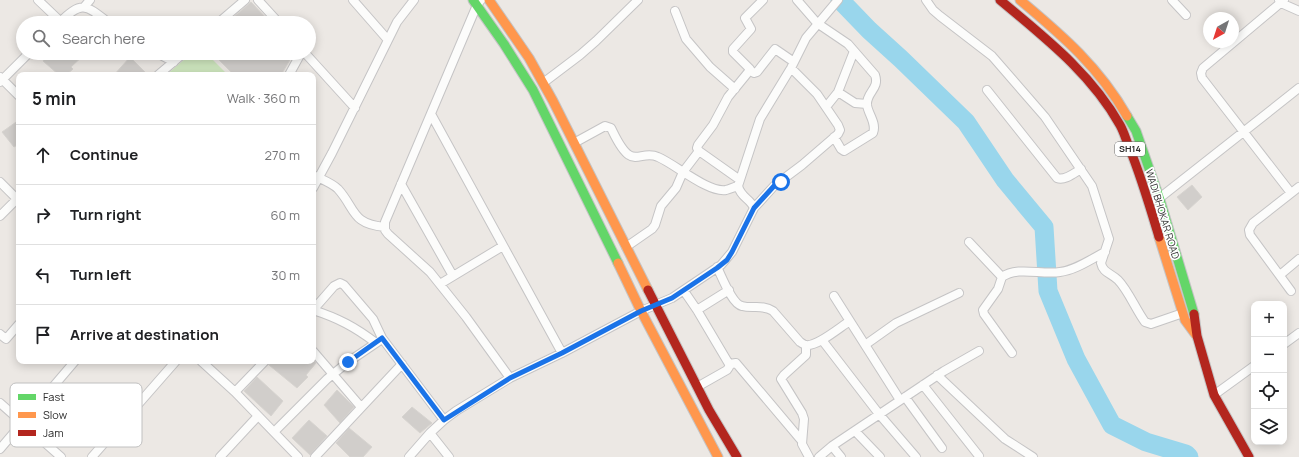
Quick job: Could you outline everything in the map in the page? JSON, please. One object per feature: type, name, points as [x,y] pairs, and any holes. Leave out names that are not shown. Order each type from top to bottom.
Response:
[{"type":"street","points":[[38,0],[54,16]]},
{"type":"street","points":[[84,7],[90,0]]},
{"type":"street","points":[[226,16],[244,0]]},
{"type":"street","points":[[258,0],[272,16]]},
{"type":"street","points":[[353,0],[388,40]]},
{"type":"street","points":[[385,227],[375,226],[363,221],[351,210],[337,188],[316,177],[355,108],[397,22],[414,0]]},
{"type":"street","points":[[489,0],[529,58],[553,100],[697,387],[737,457]]},
{"type":"street","points":[[543,83],[580,55],[638,0]]},
{"type":"street","points":[[410,457],[430,433],[444,420],[510,378],[562,353],[641,311],[684,291],[717,268],[727,260],[732,252],[754,208],[774,186],[802,165],[840,130],[817,94],[792,65],[775,49],[757,72],[750,70],[733,52],[733,49],[751,29],[745,18],[763,0]]},
{"type":"street","points":[[797,0],[818,23],[843,40],[875,75],[877,80],[867,104],[874,126],[873,132],[844,151],[841,149],[834,137]]},
{"type":"street","points":[[754,208],[752,204],[739,192],[739,183],[760,119],[806,38],[838,0]]},
{"type":"street","points":[[926,0],[933,10],[940,16],[992,56],[1045,117],[1081,169],[1094,189],[1109,236],[1109,242],[1101,262],[1103,270],[1119,281],[1145,322],[1151,324],[1183,313]]},
{"type":"street","name":"WADI BHOKAR ROAD","points":[[1000,0],[1055,46],[1082,72],[1100,94],[1120,125],[1137,166],[1187,324],[1197,336]]},
{"type":"street","name":"WADI BHOKAR ROAD","points":[[1020,0],[1055,29],[1092,65],[1116,96],[1136,131],[1159,198],[1194,315],[1197,336],[1214,395],[1244,455]]},
{"type":"street","points":[[1172,0],[1186,15]]},
{"type":"street","points":[[1291,193],[1202,78],[1201,73],[1203,68],[1281,1],[1299,11]]},
{"type":"street","points":[[477,2],[401,184],[385,227],[388,234],[430,272],[440,284],[510,378]]},
{"type":"street","points":[[477,2],[524,74],[641,311],[718,457]]},
{"type":"street","points":[[66,16],[80,7],[92,9],[100,16]]},
{"type":"street","points":[[675,11],[686,39],[710,67],[735,89]]},
{"type":"street","points":[[826,106],[838,92],[854,51]]},
{"type":"street","points":[[16,93],[1,79],[21,60]]},
{"type":"street","points":[[162,72],[174,62],[170,60]]},
{"type":"street","points":[[291,72],[297,60]]},
{"type":"street","points":[[311,60],[355,108]]},
{"type":"street","points":[[739,183],[697,148],[713,126],[724,104],[750,70]]},
{"type":"street","points":[[1149,203],[1159,198],[1299,88]]},
{"type":"street","points":[[987,90],[1057,178],[1063,178],[1081,169]]},
{"type":"street","points":[[838,92],[855,103],[867,104]]},
{"type":"street","points":[[431,114],[562,353]]},
{"type":"street","points":[[574,143],[605,126],[608,126],[611,128],[624,151],[628,155],[634,157],[646,154],[660,157],[683,172],[720,190],[726,190],[739,183]]},
{"type":"street","points":[[626,247],[652,229],[655,225],[661,206],[676,188],[683,172],[699,151]]},
{"type":"street","points":[[0,182],[16,197]]},
{"type":"street","points":[[401,184],[453,276]]},
{"type":"street","points":[[1291,291],[1250,235],[1249,230],[1252,223],[1299,187]]},
{"type":"street","points":[[0,216],[16,201]]},
{"type":"street","points":[[969,242],[1002,277]]},
{"type":"street","points":[[440,284],[503,246]]},
{"type":"street","points":[[1012,353],[984,314],[983,310],[998,289],[1002,277],[1012,272],[1059,272],[1077,267],[1105,252]]},
{"type":"street","points":[[1280,275],[1299,259]]},
{"type":"street","points":[[717,268],[735,301],[742,306],[762,306],[773,311],[800,342],[806,345],[811,345],[822,340],[850,321]]},
{"type":"street","points":[[316,307],[334,286],[340,283],[344,285],[373,320],[379,340]]},
{"type":"street","points":[[697,310],[729,290]]},
{"type":"street","points":[[684,291],[697,310],[730,367],[697,387]]},
{"type":"street","points":[[865,345],[896,323],[959,293]]},
{"type":"street","points":[[834,296],[865,345],[902,398],[942,448]]},
{"type":"street","points":[[316,311],[334,317],[379,340],[402,364],[444,420]]},
{"type":"street","points":[[0,334],[6,339],[16,327]]},
{"type":"street","points":[[1287,342],[1299,333]]},
{"type":"street","points":[[274,432],[333,374],[379,340]]},
{"type":"street","points":[[822,340],[879,414],[916,457]]},
{"type":"street","points":[[806,345],[806,355],[781,379],[802,413],[804,419],[802,440],[804,449],[810,457]]},
{"type":"street","points":[[819,457],[832,446],[902,398],[979,351]]},
{"type":"street","points":[[316,354],[361,407]]},
{"type":"street","points":[[729,364],[736,363],[802,440]]},
{"type":"street","points":[[56,383],[72,364]]},
{"type":"street","points":[[142,400],[173,364]]},
{"type":"street","points":[[204,364],[235,392],[298,457]]},
{"type":"street","points":[[235,392],[263,364]]},
{"type":"street","points":[[315,457],[402,364]]},
{"type":"street","points":[[1214,395],[1251,368]]},
{"type":"street","points":[[938,375],[1005,439],[1033,457]]},
{"type":"street","points":[[922,385],[979,456]]},
{"type":"street","points":[[0,403],[10,412]]},
{"type":"street","points":[[220,457],[258,416]]},
{"type":"street","points":[[706,436],[720,428]]},
{"type":"street","points":[[855,431],[880,457]]},
{"type":"street","points":[[430,433],[449,457]]},
{"type":"street","points":[[0,449],[10,437]]},
{"type":"street","points":[[832,446],[841,457]]},
{"type":"street","points":[[51,447],[62,457]]},
{"type":"street","points":[[92,457],[101,447]]},
{"type":"green space","points":[[184,60],[213,60],[225,72],[170,72]]},
{"type":"building","points":[[251,2],[264,16],[235,16]]},
{"type":"building","points":[[78,60],[71,67],[73,69],[70,72],[56,72],[43,61]]},
{"type":"building","points":[[127,60],[133,60],[145,72],[117,72]]},
{"type":"building","points":[[219,60],[290,60],[283,72],[231,72]]},
{"type":"building","points":[[16,122],[16,146],[14,147],[2,132]]},
{"type":"building","points":[[1192,185],[1202,197],[1188,210],[1177,197]]},
{"type":"building","points":[[315,364],[306,375],[308,377],[297,388],[269,365]]},
{"type":"building","points":[[257,377],[283,401],[271,416],[244,391]]},
{"type":"building","points":[[337,390],[354,407],[340,423],[324,405]]},
{"type":"building","points":[[412,407],[432,423],[420,433],[402,417]]},
{"type":"building","points":[[309,420],[327,436],[310,455],[292,438]]},
{"type":"building","points":[[349,428],[372,447],[363,457],[350,457],[336,443]]},
{"type":"waterway","points":[[840,0],[869,30],[966,122],[1005,180],[1044,227],[1048,291],[1076,359],[1112,425],[1146,442],[1186,454],[1189,457]]},
{"type":"traffic: fast","points":[[473,0],[504,44],[533,90],[618,263]]},
{"type":"traffic: fast","points":[[1127,116],[1136,131],[1160,200],[1194,314]]},
{"type":"traffic: slow","points":[[489,0],[529,58],[553,101],[648,290]]},
{"type":"traffic: slow","points":[[1020,0],[1051,26],[1092,67],[1105,82],[1127,116]]},
{"type":"traffic: slow","points":[[1159,237],[1185,320],[1196,335]]},
{"type":"traffic: slow","points":[[618,263],[641,311],[718,457]]},
{"type":"traffic: jam","points":[[1000,0],[1066,57],[1081,72],[1108,106],[1124,133],[1159,237]]},
{"type":"traffic: jam","points":[[648,290],[709,410],[737,457]]},
{"type":"traffic: jam","points":[[1194,314],[1197,336],[1214,395],[1249,457]]},
{"type":"route","points":[[348,362],[382,338],[444,420],[510,378],[562,353],[641,311],[672,298],[717,268],[727,260],[732,252],[754,208],[774,186],[781,182]]}]
